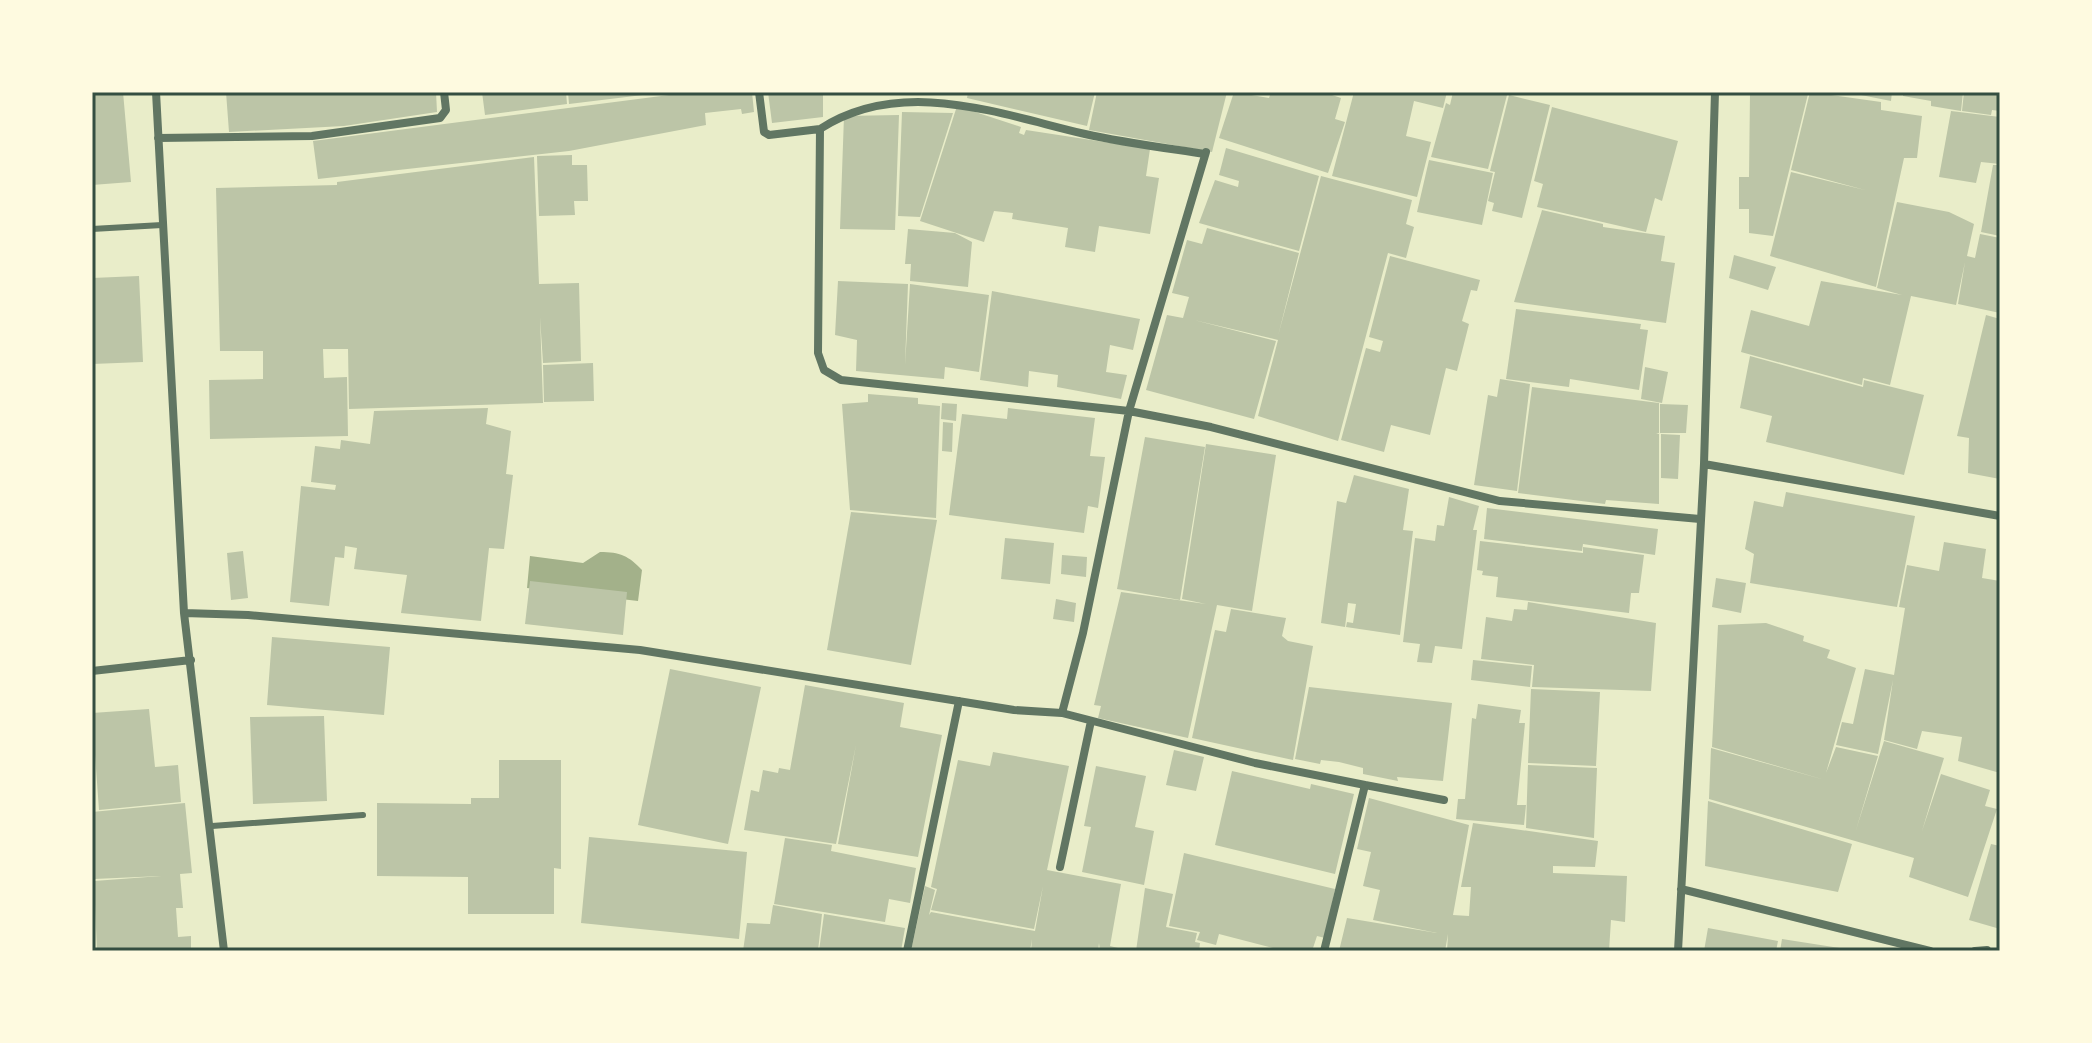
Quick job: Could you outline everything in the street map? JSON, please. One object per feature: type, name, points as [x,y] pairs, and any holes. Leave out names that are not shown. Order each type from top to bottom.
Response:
[{"type":"street","points":[[156,92],[184,613],[212,826],[224,951]]},
{"type":"street","points":[[158,138],[312,136],[440,118],[446,110],[444,92]]},
{"type":"street","points":[[759,92],[764,132],[769,135],[820,129],[842,115],[904,103],[959,103],[1090,135],[1206,153],[1129,411],[1080,646],[1062,713]]},
{"type":"street","points":[[959,103],[962,92]]},
{"type":"street","points":[[1678,951],[1704,464],[1715,92]]},
{"type":"street","points":[[820,129],[818,353],[824,370],[841,380],[1129,411],[1211,427],[1500,501],[1700,519]]},
{"type":"street","points":[[1704,464],[2000,516]]},
{"type":"street","points":[[184,613],[242,615],[640,650],[1014,710],[1062,713],[1255,763],[1444,800]]},
{"type":"street","points":[[92,671],[191,660]]},
{"type":"street","points":[[907,951],[959,701]]},
{"type":"street","points":[[1060,867],[1091,721]]},
{"type":"street","points":[[1324,951],[1365,785]]},
{"type":"street","points":[[1681,889],[1930,951]]},
{"type":"street","points":[[1975,951],[1987,950]]},
{"type":"lane","points":[[92,229],[162,225]]},
{"type":"lane","points":[[212,826],[363,815]]},
{"type":"shaded area","points":[[600,552],[624,556],[642,570],[638,601],[527,588],[530,556],[583,563]]},
{"type":"building","points":[[92,92],[123,92],[131,182],[92,185]]},
{"type":"building","points":[[226,92],[436,92],[437,112],[344,126],[229,132]]},
{"type":"building","points":[[482,92],[566,92],[567,104],[485,115]]},
{"type":"building","points":[[568,92],[651,92],[651,94],[569,104]]},
{"type":"building","points":[[668,92],[752,92],[754,112],[742,114],[741,109],[705,113],[706,125],[569,151],[318,179],[313,141],[669,95]]},
{"type":"building","points":[[768,92],[823,92],[823,117],[772,123]]},
{"type":"building","points":[[968,92],[1095,92],[1087,126],[967,98]]},
{"type":"building","points":[[1097,92],[1227,92],[1212,152],[1089,130]]},
{"type":"building","points":[[1234,92],[1269,98],[1271,92],[1323,92],[1341,98],[1335,119],[1345,122],[1328,173],[1219,138]]},
{"type":"building","points":[[1354,92],[1447,92],[1443,108],[1414,101],[1406,136],[1431,142],[1417,197],[1332,176]]},
{"type":"building","points":[[1453,92],[1507,95],[1488,169],[1431,157],[1446,103],[1450,105]]},
{"type":"building","points":[[1810,92],[1881,102],[1881,110],[1922,116],[1917,158],[1904,158],[1876,287],[1770,256],[1791,172],[1865,190],[1791,170]]},
{"type":"building","points":[[1846,92],[1892,92],[1891,101]]},
{"type":"building","points":[[1903,92],[1963,92],[1961,111],[1931,106],[1931,101],[1903,96]]},
{"type":"building","points":[[1964,92],[2000,92],[2000,111],[1992,110],[1991,115],[1962,111]]},
{"type":"building","points":[[1750,94],[1808,94],[1773,236],[1749,233],[1749,209],[1739,209],[1739,177],[1749,177]]},
{"type":"building","points":[[1509,95],[1550,105],[1522,218],[1492,211],[1494,203],[1488,201],[1495,172],[1490,171]]},
{"type":"building","points":[[957,106],[1021,127],[1019,133],[1024,135],[1026,130],[1150,149],[1146,176],[1159,178],[1150,234],[1099,226],[1095,252],[1065,247],[1068,228],[1012,219],[1013,213],[994,211],[984,242],[920,221]]},
{"type":"building","points":[[1552,107],[1678,141],[1662,201],[1655,198],[1646,232],[1537,207],[1543,184],[1534,181]]},
{"type":"building","points":[[1951,111],[2000,117],[2000,164],[1981,162],[1976,183],[1939,177]]},
{"type":"building","points":[[902,112],[953,113],[920,217],[898,216]]},
{"type":"building","points":[[899,115],[895,230],[840,229],[844,116]]},
{"type":"building","points":[[1226,148],[1319,176],[1299,251],[1199,223],[1215,180],[1238,187],[1239,181],[1219,175]]},
{"type":"building","points":[[572,155],[572,165],[587,165],[588,201],[574,201],[575,215],[539,216],[537,156]]},
{"type":"building","points":[[534,157],[539,284],[579,283],[581,361],[543,363],[540,317],[543,403],[349,409],[348,349],[323,349],[324,378],[347,377],[348,436],[210,439],[209,380],[263,379],[263,351],[220,351],[216,188],[337,185],[337,182]]},
{"type":"building","points":[[1429,160],[1493,173],[1482,225],[1417,212]]},
{"type":"building","points":[[1993,165],[2000,165],[2000,236],[1981,232]]},
{"type":"building","points":[[1321,176],[1412,200],[1406,224],[1414,227],[1406,258],[1388,253],[1338,441],[1258,416],[1278,340],[1194,320],[1276,341],[1254,419],[1146,390],[1167,315],[1183,318],[1189,297],[1172,293],[1187,240],[1202,244],[1207,228],[1299,253],[1278,336]]},
{"type":"building","points":[[1897,202],[1949,212],[1974,224],[1967,256],[1975,258],[1980,234],[2000,238],[2000,313],[1958,304],[1965,262],[1956,305],[1911,296],[1890,385],[1863,378],[1862,385],[1741,352],[1751,310],[1809,326],[1821,281],[1902,295],[1877,288]]},
{"type":"building","points":[[1542,210],[1603,224],[1603,227],[1665,236],[1661,261],[1675,263],[1666,323],[1514,302]]},
{"type":"building","points":[[908,229],[955,233],[972,242],[968,287],[910,281],[911,264],[905,264]]},
{"type":"building","points":[[1734,255],[1776,267],[1768,290],[1729,278]]},
{"type":"building","points":[[1390,256],[1480,280],[1477,291],[1471,290],[1462,321],[1469,324],[1457,371],[1446,368],[1430,435],[1391,425],[1384,452],[1341,440],[1366,348],[1380,352],[1383,341],[1369,337]]},
{"type":"building","points":[[139,276],[143,362],[92,364],[92,278]]},
{"type":"building","points":[[838,281],[908,284],[905,365],[910,284],[989,295],[979,372],[945,367],[944,379],[856,371],[857,340],[835,335]]},
{"type":"building","points":[[992,291],[1140,319],[1133,350],[1110,345],[1106,372],[1127,375],[1121,399],[1057,387],[1058,375],[1029,371],[1028,387],[980,380]]},
{"type":"building","points":[[1516,309],[1641,324],[1640,329],[1648,330],[1639,390],[1570,379],[1569,387],[1506,379]]},
{"type":"building","points":[[1986,315],[2000,319],[2000,479],[1968,473],[1969,438],[1957,436]]},
{"type":"building","points":[[1750,356],[1863,387],[1864,380],[1924,395],[1904,475],[1766,442],[1772,416],[1740,408]]},
{"type":"building","points":[[593,363],[594,401],[544,402],[543,365]]},
{"type":"building","points":[[1645,367],[1668,372],[1662,403],[1641,399]]},
{"type":"building","points":[[1500,379],[1530,384],[1517,491],[1474,485],[1488,395],[1497,397]]},
{"type":"building","points":[[1532,387],[1659,403],[1659,433],[1656,434],[1659,434],[1659,504],[1606,500],[1605,504],[1518,493]]},
{"type":"building","points":[[868,394],[918,398],[918,404],[940,406],[936,518],[850,510],[842,404],[868,402]]},
{"type":"building","points":[[942,403],[957,404],[956,421],[941,419]]},
{"type":"building","points":[[1660,404],[1688,405],[1686,433],[1660,433]]},
{"type":"building","points":[[488,408],[486,424],[511,431],[506,474],[513,475],[504,549],[489,548],[481,621],[401,613],[407,575],[354,569],[357,548],[345,546],[344,558],[335,557],[329,606],[290,602],[301,486],[335,490],[336,485],[311,482],[315,446],[340,449],[341,440],[370,444],[374,411]]},
{"type":"building","points":[[1008,408],[1095,418],[1090,456],[1105,457],[1098,508],[1088,506],[1084,533],[949,515],[962,414],[1007,419]]},
{"type":"building","points":[[943,422],[953,423],[952,452],[942,451]]},
{"type":"building","points":[[1661,434],[1680,435],[1678,479],[1661,478]]},
{"type":"building","points":[[1145,437],[1205,447],[1180,600],[1117,589]]},
{"type":"building","points":[[1206,444],[1276,455],[1252,611],[1217,605],[1188,738],[1098,718],[1101,706],[1094,705],[1121,592],[1206,604],[1182,599]]},
{"type":"building","points":[[1354,475],[1409,489],[1403,530],[1413,531],[1400,635],[1346,627],[1347,622],[1353,623],[1356,604],[1348,603],[1345,627],[1321,623],[1337,501],[1346,503]]},
{"type":"building","points":[[1786,492],[1915,516],[1897,607],[1750,583],[1754,554],[1745,549],[1754,501],[1783,507]]},
{"type":"building","points":[[1449,497],[1479,506],[1473,530],[1477,530],[1462,649],[1435,646],[1432,663],[1417,662],[1420,644],[1403,642],[1415,538],[1435,541],[1437,525],[1444,526]]},
{"type":"building","points":[[1487,508],[1658,529],[1655,555],[1583,544],[1582,551],[1484,539]]},
{"type":"building","points":[[851,512],[937,520],[911,665],[827,650]]},
{"type":"building","points":[[1005,538],[1054,543],[1050,584],[1001,579]]},
{"type":"building","points":[[1480,541],[1583,553],[1583,547],[1644,555],[1639,593],[1631,593],[1629,613],[1496,597],[1498,577],[1482,575],[1483,571],[1477,570]]},
{"type":"building","points":[[1944,542],[1986,549],[1982,578],[2000,581],[2000,773],[1958,761],[1962,737],[1922,731],[1917,749],[1884,740],[1893,680],[1878,754],[1836,745],[1842,722],[1853,724],[1865,669],[1894,675],[1905,608],[1899,607],[1907,565],[1939,571]]},
{"type":"building","points":[[243,551],[248,598],[231,600],[227,553]]},
{"type":"building","points":[[1062,555],[1087,557],[1086,577],[1061,574]]},
{"type":"building","points":[[1716,578],[1746,583],[1741,613],[1712,607]]},
{"type":"building","points":[[530,581],[627,592],[623,635],[525,624]]},
{"type":"building","points":[[1056,599],[1076,603],[1074,622],[1053,619]]},
{"type":"building","points":[[1528,602],[1656,623],[1651,691],[1532,687],[1534,665],[1481,659],[1486,617],[1512,621],[1514,609],[1527,610]]},
{"type":"building","points":[[1231,609],[1286,618],[1282,636],[1288,641],[1313,646],[1293,760],[1192,738],[1215,630],[1226,632]]},
{"type":"building","points":[[1766,623],[1804,636],[1803,641],[1830,650],[1827,658],[1856,668],[1826,773],[1836,747],[1878,756],[1856,830],[1884,741],[1944,758],[1922,831],[1941,774],[1990,790],[1985,806],[1997,809],[1968,897],[1909,877],[1914,858],[1709,799],[1711,748],[1825,780],[1712,747],[1718,625]]},
{"type":"building","points":[[272,637],[390,647],[384,715],[267,705]]},
{"type":"building","points":[[1473,660],[1532,666],[1530,687],[1471,680]]},
{"type":"building","points":[[670,669],[761,687],[728,844],[638,825]]},
{"type":"building","points":[[805,685],[904,703],[900,727],[942,735],[918,857],[838,844],[856,745],[836,844],[744,830],[751,790],[759,792],[763,770],[778,773],[779,768],[790,770]]},
{"type":"building","points":[[1309,687],[1452,703],[1443,781],[1397,777],[1398,781],[1363,774],[1363,768],[1339,762],[1321,760],[1320,764],[1295,759]]},
{"type":"building","points":[[1531,689],[1600,692],[1596,766],[1528,763]]},
{"type":"building","points":[[1478,704],[1521,710],[1519,723],[1525,723],[1517,805],[1526,805],[1524,825],[1456,819],[1458,799],[1465,799],[1472,718],[1476,719]]},
{"type":"building","points":[[149,709],[155,767],[178,765],[181,802],[99,810],[92,713]]},
{"type":"building","points":[[324,716],[327,801],[253,804],[250,717]]},
{"type":"building","points":[[1174,750],[1204,757],[1196,791],[1166,785]]},
{"type":"building","points":[[993,752],[1069,766],[1047,870],[1121,884],[1110,946],[1130,951],[1100,951],[1099,943],[1098,951],[1031,951],[1032,939],[1030,951],[911,951],[925,886],[935,890],[929,915],[931,912],[1035,931],[1043,886],[1034,929],[931,910],[937,889],[931,887],[958,760],[990,766]]},
{"type":"building","points":[[499,760],[561,760],[561,869],[554,868],[554,914],[468,914],[468,877],[377,876],[377,803],[471,804],[471,798],[499,798]]},
{"type":"building","points":[[1528,765],[1597,768],[1594,838],[1526,828]]},
{"type":"building","points":[[1096,766],[1146,776],[1135,827],[1154,831],[1144,885],[1082,872],[1091,827],[1084,826]]},
{"type":"building","points":[[1232,771],[1310,789],[1311,784],[1354,794],[1335,874],[1215,845]]},
{"type":"building","points":[[1369,798],[1469,825],[1453,915],[1469,916],[1471,887],[1461,887],[1473,823],[1598,841],[1595,867],[1553,866],[1553,873],[1627,876],[1625,922],[1611,920],[1609,951],[1447,951],[1448,934],[1445,951],[1339,951],[1347,918],[1437,933],[1373,920],[1380,890],[1363,886],[1371,852],[1357,849]]},
{"type":"building","points":[[1708,801],[1852,844],[1838,892],[1705,866]]},
{"type":"building","points":[[185,803],[192,873],[180,874],[183,908],[176,908],[178,937],[191,936],[191,951],[97,951],[94,881],[161,876],[94,879],[92,812]]},
{"type":"building","points":[[589,837],[747,852],[739,939],[581,923]]},
{"type":"building","points":[[785,838],[832,845],[831,851],[916,868],[910,903],[889,899],[885,922],[774,904]]},
{"type":"building","points":[[1991,844],[2000,846],[2000,929],[1969,920]]},
{"type":"building","points":[[1184,853],[1335,889],[1325,938],[1317,936],[1312,951],[1285,951],[1219,934],[1216,945],[1197,940],[1200,932],[1169,926]]},
{"type":"building","points":[[1145,888],[1173,894],[1166,927],[1197,933],[1195,942],[1200,943],[1199,951],[1136,951]]},
{"type":"building","points":[[773,905],[822,914],[818,951],[743,951],[747,923],[770,924]]},
{"type":"building","points":[[824,914],[905,928],[901,951],[819,951]]},
{"type":"building","points":[[1708,928],[1778,941],[1776,951],[1704,951]]},
{"type":"building","points":[[1782,939],[1846,949],[1846,951],[1780,951]]}]
